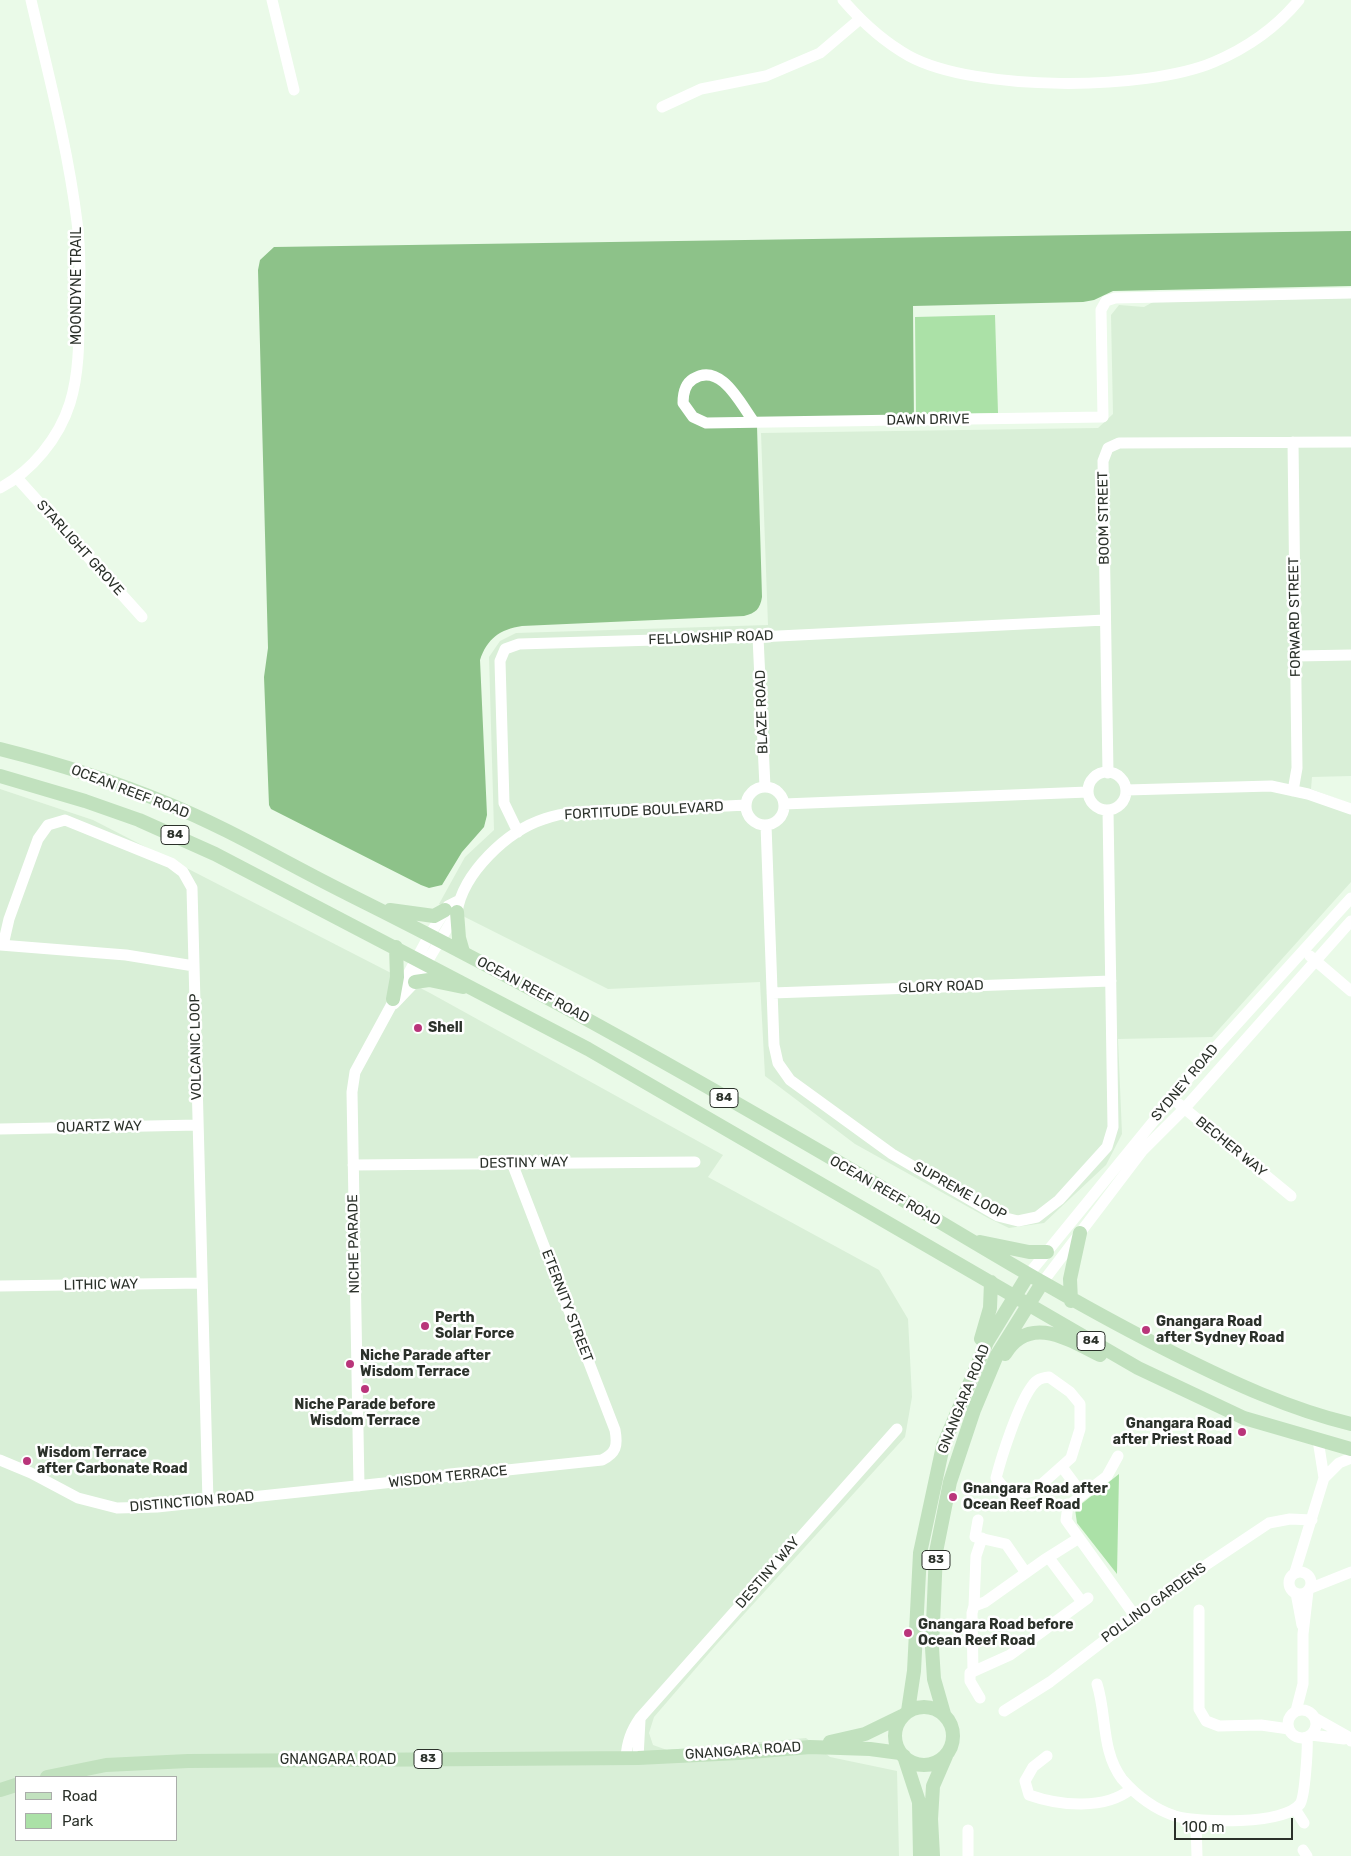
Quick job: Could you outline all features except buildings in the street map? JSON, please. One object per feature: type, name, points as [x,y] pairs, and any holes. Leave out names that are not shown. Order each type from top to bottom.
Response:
[{"type":"main road","name":"OCEAN REEF ROAD","points":[[0,749],[76,770],[167,803],[236,835],[435,937],[593,1022],[911,1205],[1042,1283]]},
{"type":"main road","name":"OCEAN REEF ROAD","points":[[0,776],[85,801],[158,828],[224,859],[396,947],[626,1070],[1028,1304]]},
{"type":"main road","points":[[379,909],[428,916],[453,908],[458,938],[463,952]]},
{"type":"main road","points":[[391,1004],[397,977],[396,947]]},
{"type":"main road","points":[[415,982],[430,980],[474,988]]},
{"type":"main road","points":[[1071,1301],[1070,1279],[1080,1233]]},
{"type":"main road","points":[[964,1238],[1029,1252],[1047,1252]]},
{"type":"main road","name":"GNANGARA ROAD","points":[[810,1747],[865,1734],[905,1714],[914,1671],[920,1553],[943,1446],[975,1366],[1014,1296],[1028,1275]]},
{"type":"main road","points":[[975,1366],[990,1308],[991,1282]]},
{"type":"main road","points":[[1042,1283],[1071,1301],[1245,1389],[1351,1424]]},
{"type":"main road","name":"GNANGARA ROAD","points":[[944,1714],[934,1679],[932,1648],[936,1552],[950,1482],[974,1410],[997,1355],[1042,1283]]},
{"type":"main road","name":"84","points":[[1028,1304],[1138,1368]]},
{"type":"main road","name":"83","points":[[974,1410],[1011,1344],[1020,1336],[1034,1331],[1069,1340],[1107,1359],[1138,1368],[1237,1415],[1351,1449]]},
{"type":"main road","name":"83","points":[[930,1707],[944,1714],[953,1730],[951,1748],[946,1756],[938,1761],[920,1765],[902,1755],[895,1738],[895,1730],[905,1714],[915,1708],[930,1707]]},
{"type":"main road","name":"GNANGARA ROAD","points":[[52,1776],[106,1765],[188,1761],[632,1758],[738,1753],[810,1747],[870,1748],[902,1755]]},
{"type":"main road","points":[[902,1755],[919,1802],[920,1856]]},
{"type":"main road","points":[[933,1856],[931,1819],[933,1786],[946,1756]]},
{"type":"main road","points":[[0,1790],[15,1786]]},
{"type":"street","name":"MOONDYNE TRAIL","points":[[0,488],[18,479],[41,454],[52,438],[70,403],[76,372],[80,267],[77,222],[64,147],[31,0]]},
{"type":"street","points":[[272,0],[294,90]]},
{"type":"street","points":[[843,0],[860,19],[910,57],[950,72],[994,80],[1092,83],[1181,72],[1213,63],[1247,46],[1273,27],[1299,0]]},
{"type":"street","points":[[662,106],[701,89],[766,76],[820,53],[860,19]]},
{"type":"street","name":"DAWN DRIVE","points":[[754,422],[730,387],[721,380],[711,376],[695,377],[685,389],[683,403],[693,417],[706,423],[1103,417],[1101,310],[1106,301],[1115,298],[1351,293]]},
{"type":"street","name":"FORWARD STREET","points":[[1293,442],[1297,768],[1293,791]]},
{"type":"street","name":"BOOM STREET","points":[[1108,773],[1103,461],[1108,448],[1119,443],[1351,442]]},
{"type":"street","name":"STARLIGHT GROVE","points":[[18,479],[142,617]]},
{"type":"street","name":"FELLOWSHIP ROAD","points":[[518,832],[504,803],[500,661],[506,649],[519,644],[758,637],[1105,620]]},
{"type":"street","name":"BLAZE ROAD","points":[[758,637],[765,787]]},
{"type":"street","points":[[1296,656],[1351,656]]},
{"type":"street","points":[[1108,773],[1121,778],[1126,790],[1123,801],[1114,809],[1108,810],[1092,803],[1088,792],[1092,780],[1097,775],[1108,773]]},
{"type":"street","points":[[1126,790],[1272,786],[1308,794],[1351,809]]},
{"type":"street","points":[[765,787],[778,793],[784,804],[781,816],[772,823],[766,824],[754,821],[747,811],[746,805],[751,794],[765,787]]},
{"type":"street","points":[[784,804],[1088,792]]},
{"type":"street","name":"FORTITUDE BOULEVARD","points":[[435,937],[479,866],[500,844],[544,818],[579,812],[746,805]]},
{"type":"street","name":"SUPREME LOOP","points":[[766,824],[774,1046],[778,1063],[790,1080],[892,1154],[998,1216],[1018,1221],[1037,1217],[1059,1200],[1107,1147],[1113,1127],[1108,810]]},
{"type":"street","name":"VOLCANIC LOOP","points":[[2,945],[9,919],[38,838],[48,825],[65,820],[171,864],[183,872],[192,888],[208,1502]]},
{"type":"street","name":"SYDNEY ROAD","points":[[1028,1275],[1172,1098],[1351,898]]},
{"type":"street","name":"SYDNEY ROAD","points":[[1042,1283],[1143,1150],[1184,1109],[1351,921]]},
{"type":"street","name":"NICHE PARADE","points":[[359,1486],[352,1092],[355,1072],[391,1004],[435,937]]},
{"type":"street","points":[[2,945],[126,955],[194,966]]},
{"type":"street","points":[[1303,950],[1351,991]]},
{"type":"street","name":"NICHE PARADE","points":[[391,1004],[415,982],[421,961]]},
{"type":"street","name":"GLORY ROAD","points":[[772,993],[1111,981]]},
{"type":"street","name":"BECHER WAY","points":[[1172,1098],[1291,1196]]},
{"type":"street","name":"QUARTZ WAY","points":[[0,1130],[198,1125]]},
{"type":"street","name":"DESTINY WAY","points":[[353,1164],[695,1162]]},
{"type":"street","name":"ETERNITY STREET","points":[[512,1163],[615,1430],[616,1449]]},
{"type":"street","name":"LITHIC WAY","points":[[0,1286],[202,1283]]},
{"type":"street","points":[[1049,1377],[1070,1392],[1080,1404],[1080,1429],[1077,1445],[1071,1458],[1062,1467],[1034,1491],[1025,1493],[1004,1488],[996,1478],[1022,1405],[1032,1386],[1040,1378],[1049,1377]]},
{"type":"street","name":"DESTINY WAY","points":[[632,1758],[640,1718],[896,1429]]},
{"type":"street","points":[[1303,1634],[1296,1593],[1289,1583],[1302,1551],[1324,1478],[1318,1440]]},
{"type":"street","name":"WISDOM TERRACE","points":[[274,1495],[602,1460],[612,1456],[616,1449]]},
{"type":"street","points":[[1118,1456],[1106,1476],[1072,1501],[1066,1512],[1066,1520],[1135,1616]]},
{"type":"street","points":[[1324,1478],[1339,1463],[1351,1458]]},
{"type":"street","name":"DISTINCTION ROAD","points":[[0,1460],[31,1473],[78,1498],[117,1508],[157,1507],[274,1495]]},
{"type":"street","points":[[1062,1467],[1082,1494]]},
{"type":"street","name":"POLLINO GARDENS","points":[[1004,1711],[1050,1682],[1182,1581],[1269,1523],[1290,1519],[1312,1520]]},
{"type":"street","points":[[978,1520],[975,1537],[1006,1544],[1026,1573]]},
{"type":"street","points":[[973,1672],[972,1613],[974,1606],[976,1556],[982,1538]]},
{"type":"street","points":[[974,1606],[985,1602],[1079,1538]]},
{"type":"street","points":[[1097,1684],[1102,1698],[1106,1739],[1113,1763],[1131,1789],[1159,1809],[1196,1821],[1270,1818],[1295,1809],[1303,1796],[1305,1764],[1298,1728],[1303,1684],[1303,1634],[1310,1583],[1302,1551]]},
{"type":"street","points":[[980,1698],[969,1678],[970,1673],[1010,1655],[1085,1600],[1049,1558]]},
{"type":"street","points":[[1295,1572],[1310,1583]]},
{"type":"street","points":[[1296,1593],[1310,1583],[1346,1573]]},
{"type":"street","points":[[1199,1610],[1199,1709],[1206,1721],[1218,1726],[1261,1725],[1298,1728],[1351,1741]]},
{"type":"street","points":[[1298,1728],[1316,1726],[1303,1684]]},
{"type":"street","points":[[1298,1728],[1312,1715]]},
{"type":"street","points":[[1312,1715],[1347,1736],[1351,1741]]},
{"type":"street","points":[[1047,1756],[1033,1766],[1025,1780],[1029,1795],[1050,1802],[1106,1802],[1120,1798],[1131,1789]]},
{"type":"street","points":[[1295,1809],[1304,1823]]},
{"type":"street","points":[[1196,1821],[1196,1856]]},
{"type":"street","points":[[968,1830],[968,1856]]},
{"type":"shaded area","points":[[1351,298],[1351,776],[1312,777],[1311,789],[1351,804],[1351,882],[1212,1037],[1118,1039],[1122,1134],[1106,1165],[1044,1223],[1009,1228],[988,1218],[855,1144],[765,1076],[760,982],[608,989],[439,904],[465,857],[494,830],[489,657],[500,641],[516,633],[768,625],[761,433],[1098,428],[1113,414],[1111,315],[1119,305],[1144,307],[1153,302]]},
{"type":"shaded area","points":[[0,789],[93,820],[430,993],[723,1155],[708,1177],[879,1270],[908,1319],[912,1397],[905,1437],[716,1645],[654,1717],[649,1733],[653,1745],[667,1750],[806,1738],[830,1757],[897,1771],[899,1856],[0,1856]]},
{"type":"green space","points":[[1351,231],[1351,286],[1113,291],[1094,300],[1083,302],[913,306],[914,425],[757,426],[762,597],[759,607],[754,612],[744,616],[514,627],[495,636],[486,646],[480,660],[487,815],[484,827],[462,852],[442,885],[429,888],[421,885],[271,809],[269,805],[264,677],[268,648],[258,270],[260,260],[274,247]]},
{"type":"green space","points":[[995,315],[998,413],[916,415],[915,317]]},
{"type":"green space","points":[[1119,1474],[1117,1574],[1077,1523],[1075,1509]]},
{"type":"place","name":"Shell","points":[[418,1028]]},
{"type":"place","name":"Perth Solar Force","points":[[425,1326]]},
{"type":"place","name":"Gnangara Road after Sydney Road","points":[[1146,1330]]},
{"type":"place","name":"Niche Parade after Wisdom Terrace","points":[[350,1364]]},
{"type":"place","name":"Niche Parade before Wisdom Terrace","points":[[365,1389]]},
{"type":"place","name":"Gnangara Road after Priest Road","points":[[1242,1432]]},
{"type":"place","name":"Wisdom Terrace after Carbonate Road","points":[[27,1461]]},
{"type":"place","name":"Gnangara Road after Ocean Reef Road","points":[[953,1497]]},
{"type":"place","name":"Gnangara Road before Ocean Reef Road","points":[[908,1633]]}]
